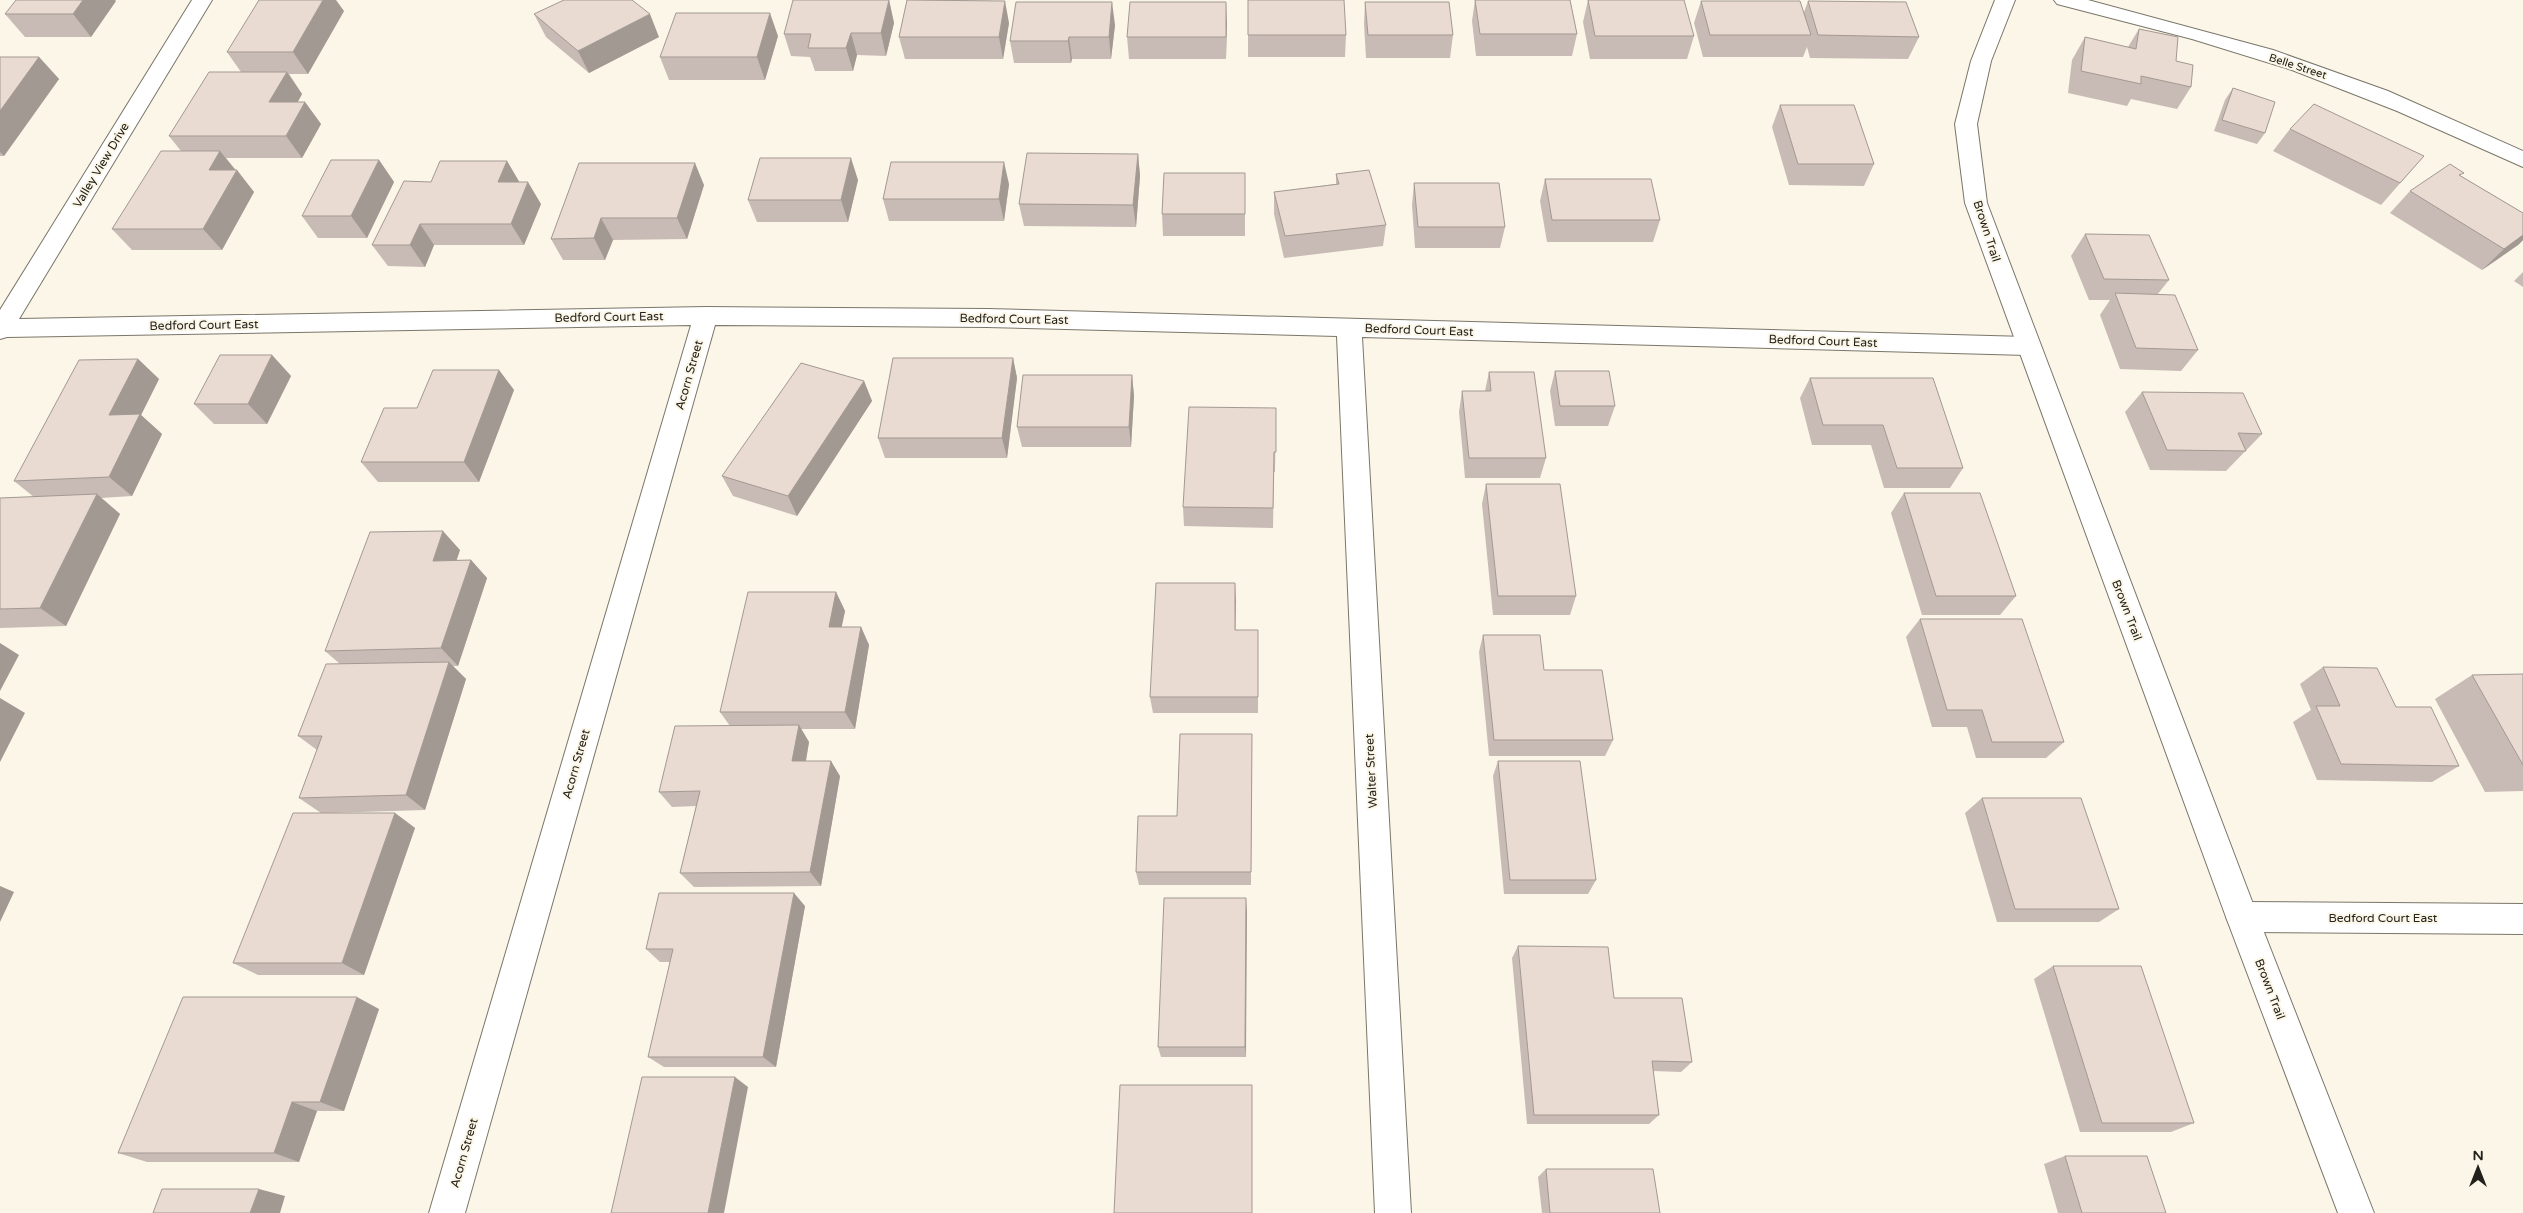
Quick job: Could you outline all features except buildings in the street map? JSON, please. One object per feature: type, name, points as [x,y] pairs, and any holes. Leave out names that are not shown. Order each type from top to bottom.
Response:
[{"type":"street","name":"Valley View Drive","points":[[0,329],[202,0]]},
{"type":"street","name":"Brown Trail","points":[[2005,0],[1981,61],[1966,124],[1976,204],[2027,346],[2242,917],[2356,1213]]},
{"type":"street","name":"Belle Street","points":[[2064,0],[2211,38],[2331,76],[2443,121],[2523,160]]},
{"type":"street","name":"Bedford Court East","points":[[0,329],[706,316],[987,318],[2027,346]]},
{"type":"street","name":"Acorn Street","points":[[447,1213],[706,316]]},
{"type":"street","name":"Walter Street","points":[[1349,328],[1394,1213]]},
{"type":"street","name":"Bedford Court East","points":[[2242,917],[2523,919]]}]
